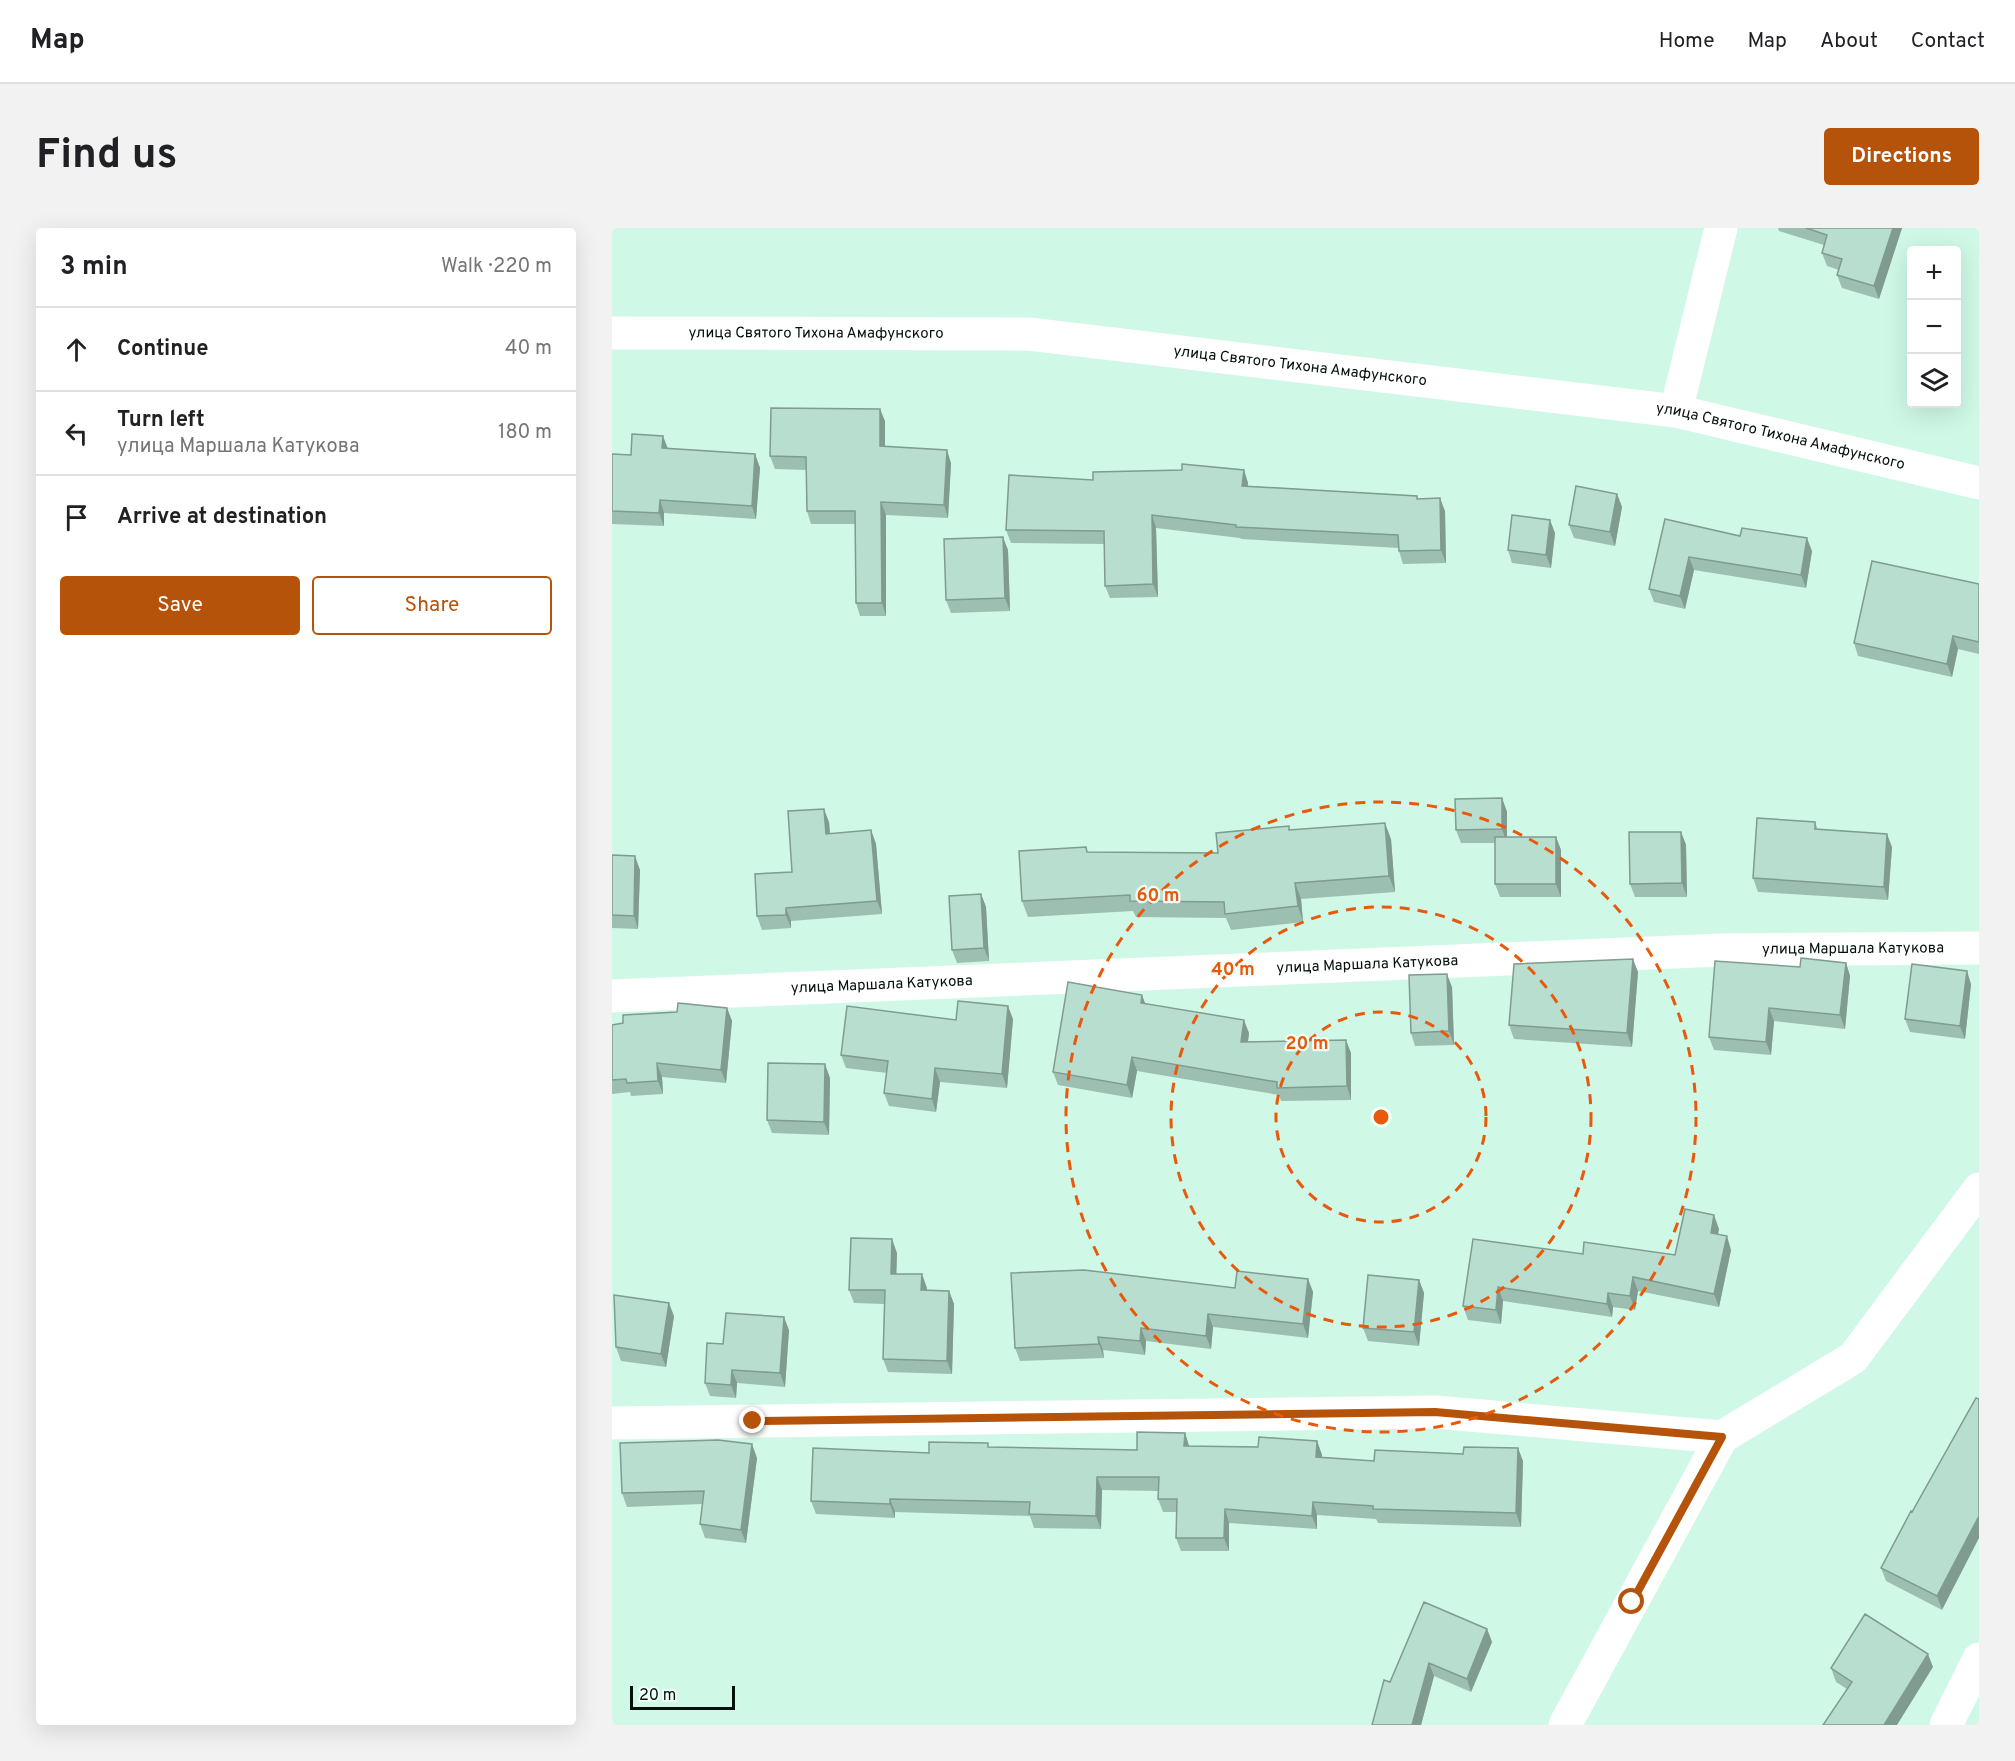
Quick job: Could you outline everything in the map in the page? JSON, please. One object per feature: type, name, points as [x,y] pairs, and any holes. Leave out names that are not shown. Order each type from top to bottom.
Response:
[{"type":"street","points":[[1676,411],[1721,228]]},
{"type":"street","name":"улица Святого Тихона Амафунского","points":[[612,333],[1029,334],[1676,411],[1979,483]]},
{"type":"street","name":"улица Маршала Катукова","points":[[612,996],[1722,950],[1979,948]]},
{"type":"street","points":[[1565,1725],[1722,1437],[1853,1358],[1979,1189]]},
{"type":"street","points":[[612,1423],[1435,1412],[1722,1437]]},
{"type":"street","points":[[1946,1725],[1979,1659]]},
{"type":"building","points":[[1806,228],[1893,228],[1874,286],[1837,275],[1842,259],[1822,253],[1827,235]]},
{"type":"building","points":[[771,408],[880,409],[880,446],[947,450],[944,505],[881,502],[882,603],[856,603],[855,511],[807,511],[806,457],[770,456]]},
{"type":"building","points":[[632,434],[663,436],[662,448],[755,454],[752,506],[660,500],[659,513],[612,511],[612,454],[631,455]]},
{"type":"building","points":[[1182,464],[1244,470],[1242,486],[1417,496],[1417,499],[1440,498],[1441,550],[1399,551],[1398,535],[1236,527],[1236,525],[1152,515],[1153,584],[1105,586],[1104,531],[1006,530],[1009,475],[1093,480],[1093,472],[1182,470]]},
{"type":"building","points":[[1576,486],[1617,494],[1610,532],[1569,525]]},
{"type":"building","points":[[1512,515],[1550,520],[1546,555],[1508,550]]},
{"type":"building","points":[[1665,519],[1740,536],[1742,528],[1807,538],[1801,575],[1689,557],[1680,596],[1649,589]]},
{"type":"building","points":[[1003,537],[1005,598],[946,600],[944,539]]},
{"type":"building","points":[[1872,561],[1979,584],[1979,642],[1953,636],[1947,664],[1854,643]]},
{"type":"building","points":[[1502,798],[1502,829],[1456,830],[1455,799]]},
{"type":"building","points":[[824,809],[826,834],[871,830],[877,901],[786,908],[786,915],[757,916],[755,874],[792,872],[788,811]]},
{"type":"building","points":[[1757,818],[1815,822],[1815,829],[1887,834],[1884,887],[1753,878]]},
{"type":"building","points":[[1385,823],[1389,876],[1295,883],[1298,906],[1225,914],[1224,902],[1130,901],[1130,895],[1022,901],[1019,851],[1086,847],[1087,852],[1218,853],[1216,833],[1289,826],[1289,830]]},
{"type":"building","points":[[1629,832],[1681,832],[1682,883],[1630,884]]},
{"type":"building","points":[[1495,837],[1556,837],[1556,884],[1495,884]]},
{"type":"building","points":[[612,855],[635,856],[634,916],[612,915]]},
{"type":"building","points":[[981,894],[984,948],[952,950],[949,896]]},
{"type":"building","points":[[1801,958],[1846,963],[1840,1015],[1769,1008],[1766,1042],[1709,1037],[1715,961],[1800,967]]},
{"type":"building","points":[[1633,959],[1627,1033],[1509,1025],[1514,964]]},
{"type":"building","points":[[1912,964],[1967,971],[1960,1026],[1905,1019]]},
{"type":"building","points":[[1447,974],[1449,1031],[1411,1033],[1409,975]]},
{"type":"building","points":[[1068,982],[1142,995],[1141,1003],[1244,1020],[1241,1042],[1346,1040],[1347,1086],[1277,1088],[1277,1082],[1132,1057],[1127,1085],[1053,1072]]},
{"type":"building","points":[[958,1001],[1008,1006],[1002,1074],[935,1068],[932,1099],[884,1093],[888,1061],[841,1055],[847,1006],[956,1020]]},
{"type":"building","points":[[678,1003],[727,1008],[721,1070],[657,1063],[658,1081],[627,1083],[626,1079],[612,1080],[612,1025],[623,1023],[623,1015],[677,1012]]},
{"type":"building","points":[[768,1063],[825,1064],[824,1122],[767,1120]]},
{"type":"building","points":[[1685,1209],[1714,1215],[1711,1233],[1727,1236],[1714,1294],[1633,1277],[1630,1296],[1608,1293],[1607,1304],[1498,1287],[1496,1310],[1463,1306],[1473,1239],[1583,1254],[1584,1242],[1675,1255]]},
{"type":"building","points":[[851,1238],[892,1239],[891,1274],[922,1274],[921,1290],[949,1291],[947,1361],[883,1359],[885,1290],[849,1290]]},
{"type":"building","points":[[1084,1270],[1235,1288],[1237,1271],[1308,1279],[1303,1324],[1208,1314],[1206,1336],[1141,1328],[1140,1341],[1098,1337],[1099,1344],[1015,1348],[1011,1273]]},
{"type":"building","points":[[1368,1275],[1419,1280],[1414,1332],[1363,1328]]},
{"type":"building","points":[[614,1295],[669,1303],[661,1354],[616,1347]]},
{"type":"building","points":[[726,1313],[784,1317],[780,1373],[732,1370],[731,1385],[705,1383],[707,1343],[723,1344]]},
{"type":"building","points":[[1976,1398],[1979,1399],[1979,1516],[1937,1596],[1881,1568]]},
{"type":"building","points":[[1137,1432],[1185,1433],[1184,1446],[1258,1447],[1259,1437],[1317,1441],[1316,1457],[1374,1461],[1375,1450],[1463,1454],[1464,1447],[1518,1448],[1516,1513],[1373,1509],[1373,1506],[1313,1502],[1312,1516],[1225,1509],[1224,1538],[1176,1538],[1177,1499],[1158,1499],[1159,1477],[1097,1477],[1096,1516],[1029,1514],[1030,1502],[890,1499],[890,1504],[811,1501],[813,1448],[929,1453],[929,1442],[988,1443],[988,1447],[1137,1450]]},
{"type":"building","points":[[718,1440],[752,1444],[741,1530],[700,1524],[704,1491],[622,1493],[620,1443]]},
{"type":"building","points":[[1424,1602],[1487,1629],[1467,1679],[1429,1663],[1412,1725],[1372,1725],[1384,1680],[1390,1682]]},
{"type":"building","points":[[1865,1614],[1928,1654],[1884,1725],[1823,1725],[1852,1682],[1831,1668]]},
{"type":"route","points":[[753,1421],[1435,1412],[1722,1437],[1632,1602]]}]
